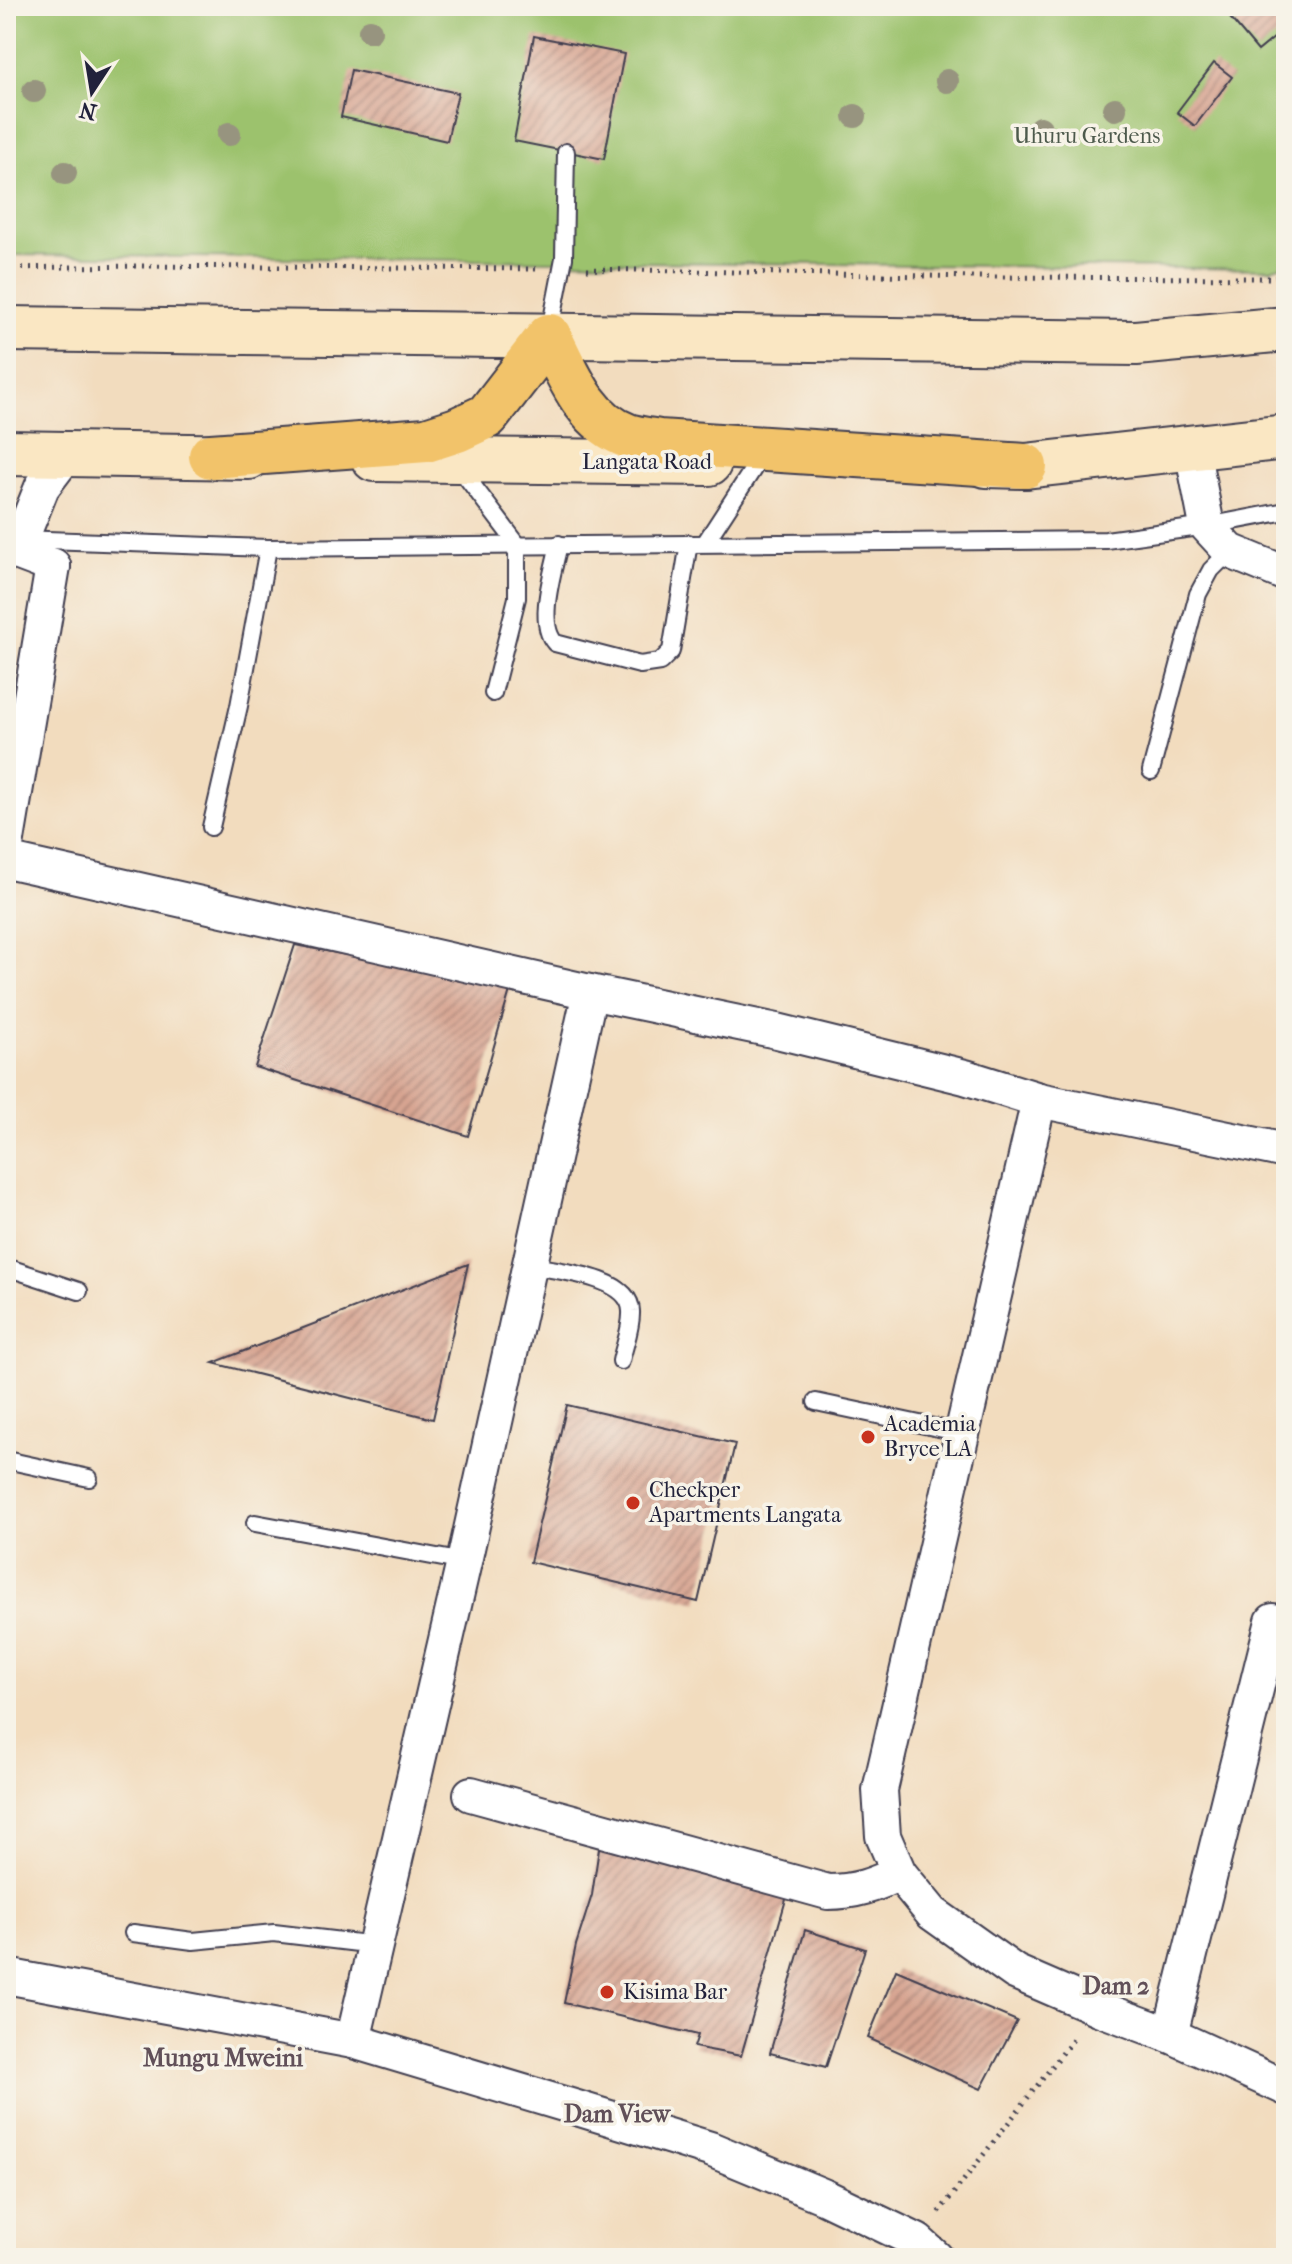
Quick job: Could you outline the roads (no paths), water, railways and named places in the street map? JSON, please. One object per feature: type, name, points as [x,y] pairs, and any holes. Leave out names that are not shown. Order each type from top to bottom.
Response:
[{"type":"main road","points":[[6,329],[1136,343],[1286,329]]},
{"type":"main road","points":[[211,456],[426,440],[457,430],[487,416],[549,336]]},
{"type":"main road","points":[[549,336],[583,401],[610,427],[629,436],[659,442],[1025,466]]},
{"type":"main road","name":"Langata Road","points":[[6,453],[1025,466],[1286,437]]},
{"type":"street","points":[[1192,449],[1218,538],[1286,574]]},
{"type":"street","points":[[6,846],[9,807],[53,566],[16,552],[11,543],[42,487],[67,454]]},
{"type":"street","points":[[6,860],[837,1045],[965,1077],[1039,1100],[1285,1143]]},
{"type":"street","points":[[353,2041],[464,1562],[590,992]]},
{"type":"street","points":[[1039,1100],[880,1790],[883,1836],[899,1873],[932,1913],[1015,1972],[1170,2035],[1286,2088]]},
{"type":"street","points":[[1170,2035],[1273,1621]]},
{"type":"street","points":[[471,1794],[828,1892],[868,1888],[899,1873]]},
{"type":"street","points":[[6,1976],[353,2041],[710,2149],[823,2196],[927,2250]]},
{"type":"lane","points":[[549,336],[562,269],[566,152]]},
{"type":"lane","points":[[453,461],[517,544],[517,598],[493,693]]},
{"type":"lane","points":[[559,544],[545,616],[548,635],[555,643],[640,665],[660,662],[671,651],[697,543],[757,463]]},
{"type":"lane","points":[[11,543],[268,548],[1218,538],[1286,511]]},
{"type":"lane","points":[[1151,771],[1198,594],[1211,570],[1218,538]]},
{"type":"lane","points":[[211,827],[239,706],[268,548]]},
{"type":"lane","points":[[528,1265],[615,1286],[628,1297],[631,1310],[621,1361]]},
{"type":"lane","points":[[6,1267],[79,1291]]},
{"type":"lane","points":[[816,1402],[962,1433]]},
{"type":"lane","points":[[6,1460],[89,1478]]},
{"type":"lane","points":[[255,1523],[464,1562]]},
{"type":"lane","points":[[133,1933],[193,1941],[274,1933],[375,1945]]},
{"type":"place","name":"Academia Bryce LA","points":[[868,1437]]},
{"type":"place","name":"Checkper Apartments Langata","points":[[633,1503]]},
{"type":"place","name":"Kisima Bar","points":[[607,1992]]},
{"type":"district","name":"Dam 2","points":[[1116,1986]]},
{"type":"district","name":"Mungu Mweini","points":[[223,2058]]},
{"type":"district","name":"Dam View","points":[[617,2114]]},
{"type":"park label","name":"Uhuru Gardens","points":[[1087,136]]}]
